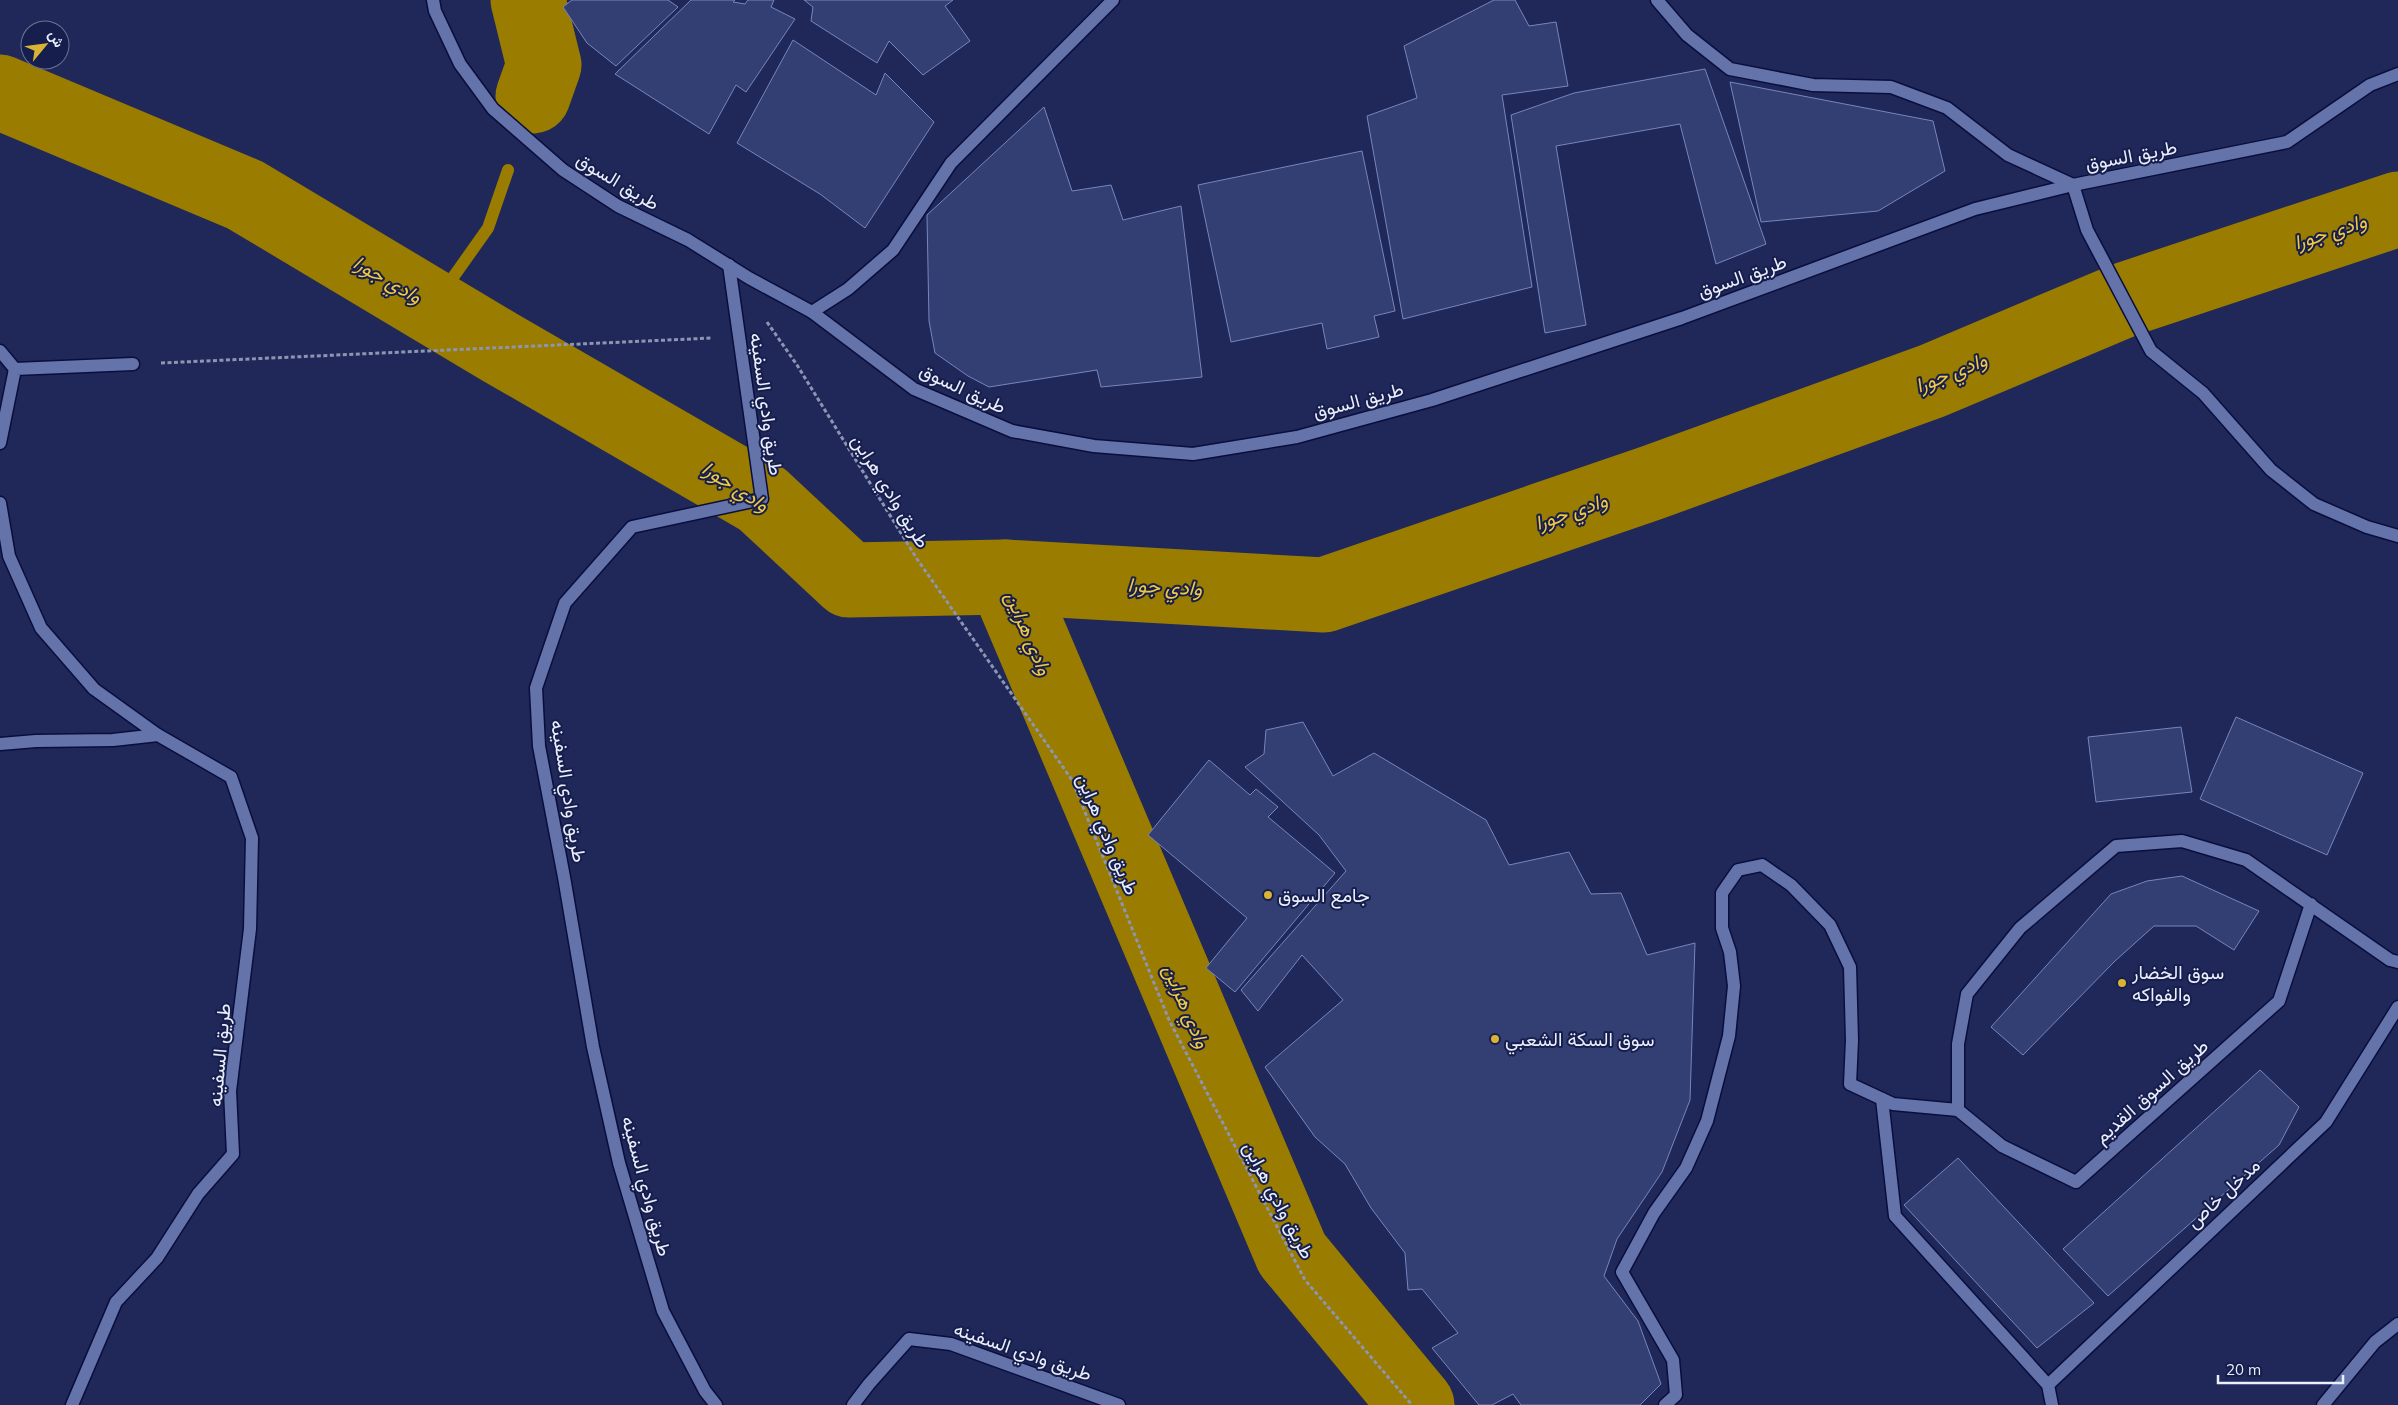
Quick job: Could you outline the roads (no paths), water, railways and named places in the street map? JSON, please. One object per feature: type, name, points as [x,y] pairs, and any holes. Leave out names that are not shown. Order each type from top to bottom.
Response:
[{"type":"street","name":"طريق السوق","points":[[433,0],[435,11],[460,64],[493,109],[564,170],[618,206],[688,240],[812,312],[914,389],[1012,431],[1094,446],[1193,454],[1298,436],[1432,400],[1682,318],[1975,209],[2073,185],[2287,142],[2370,86],[2398,74]]},
{"type":"street","points":[[812,312],[848,289],[893,250],[951,163],[1113,0]]},
{"type":"street","points":[[1657,0],[1687,35],[1730,69],[1813,85],[1891,87],[1947,108],[2008,155],[2073,185],[2087,230],[2152,351],[2203,394],[2270,470],[2314,504],[2367,527],[2398,536]]},
{"type":"street","name":"طريق وادي السفينه","points":[[716,1405],[705,1391],[663,1311],[619,1163],[594,1047],[564,877],[538,746],[536,688],[565,603],[632,528],[762,499],[729,265]]},
{"type":"street","points":[[0,351],[15,369]]},
{"type":"street","points":[[15,369],[133,364]]},
{"type":"street","points":[[0,443],[15,369]]},
{"type":"street","name":"طريق السفينه","points":[[0,503],[9,556],[41,628],[94,688],[158,735],[230,777],[252,838],[250,929],[230,1091],[233,1154],[198,1194],[157,1258],[116,1302],[72,1405]]},
{"type":"street","points":[[0,744],[36,741],[113,740],[158,735]]},
{"type":"street","points":[[1665,1405],[1676,1395],[1673,1360],[1622,1272],[1654,1213],[1686,1168],[1707,1121],[1729,1036],[1734,986],[1730,952],[1722,928],[1722,893],[1738,870],[1762,865],[1791,885],[1830,925],[1850,967],[1852,1040],[1850,1084],[1893,1104],[1958,1110],[1958,1044],[1966,994],[2020,928],[2116,846],[2182,841],[2246,860],[2390,960],[2398,962]]},
{"type":"street","name":"طريق السوق القديم","points":[[1958,1110],[2002,1146],[2076,1182],[2280,1001],[2311,904]]},
{"type":"street","name":"مدخل خاص","points":[[2048,1385],[2326,1122],[2398,1007]]},
{"type":"street","points":[[1882,1099],[1895,1216],[2048,1385],[2052,1405]]},
{"type":"street","points":[[2323,1405],[2375,1342],[2398,1324]]},
{"type":"street","name":"طريق وادي السفينه","points":[[854,1405],[869,1384],[909,1339],[951,1344],[1119,1405]]},
{"type":"waterway","points":[[528,0],[544,65],[533,96]]},
{"type":"waterway","name":"وادي جورا","points":[[0,92],[245,195],[501,348],[762,499],[849,580],[1005,577],[1324,595],[1651,483],[1932,381],[2124,300],[2398,209]]},
{"type":"waterway","points":[[432,307],[488,228],[508,170]]},
{"type":"waterway","name":"وادي هراين","points":[[1005,577],[1292,1254],[1417,1405]]},
{"type":"place","name":"جامع السوق","points":[[1268,895]]},
{"type":"place","name":"سوق الخضار والفواكه","points":[[2122,983]]},
{"type":"place","name":"سوق السكة الشعبي","points":[[1495,1039]]}]
